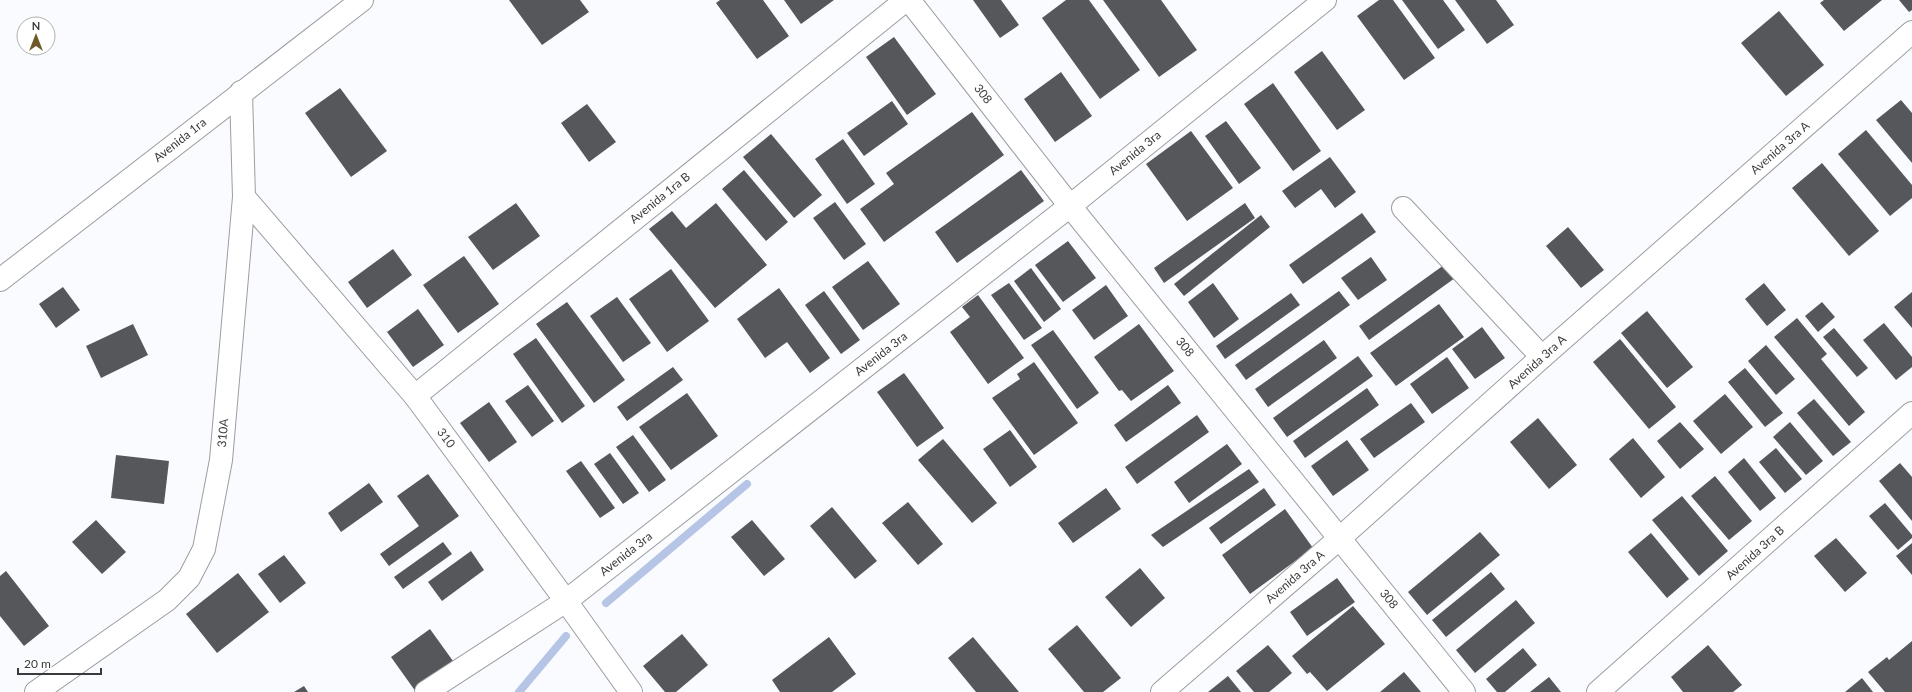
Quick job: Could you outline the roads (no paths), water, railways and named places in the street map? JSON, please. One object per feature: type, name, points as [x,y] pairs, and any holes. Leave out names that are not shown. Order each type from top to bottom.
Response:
[{"type":"street","name":"Avenida 1ra","points":[[0,280],[241,92],[362,0]]},
{"type":"street","name":"Avenida 1ra B","points":[[415,396],[906,0]]},
{"type":"street","name":"308","points":[[909,0],[1070,206],[1464,692]]},
{"type":"street","name":"Avenida 3ra","points":[[426,692],[566,601],[1070,206],[1325,0]]},
{"type":"street","name":"Avenida 3ra A","points":[[1162,692],[1340,538],[1542,357],[1912,32]]},
{"type":"street","name":"310A","points":[[36,692],[167,600],[189,578],[204,550],[221,460],[244,196],[241,92]]},
{"type":"street","name":"310","points":[[244,196],[415,396],[631,692]]},
{"type":"street","points":[[1403,208],[1542,357]]},
{"type":"street","name":"Avenida 3ra B","points":[[1598,692],[1912,413]]},
{"type":"waterway","points":[[606,603],[747,484]]},
{"type":"waterway","points":[[519,692],[566,636]]}]
